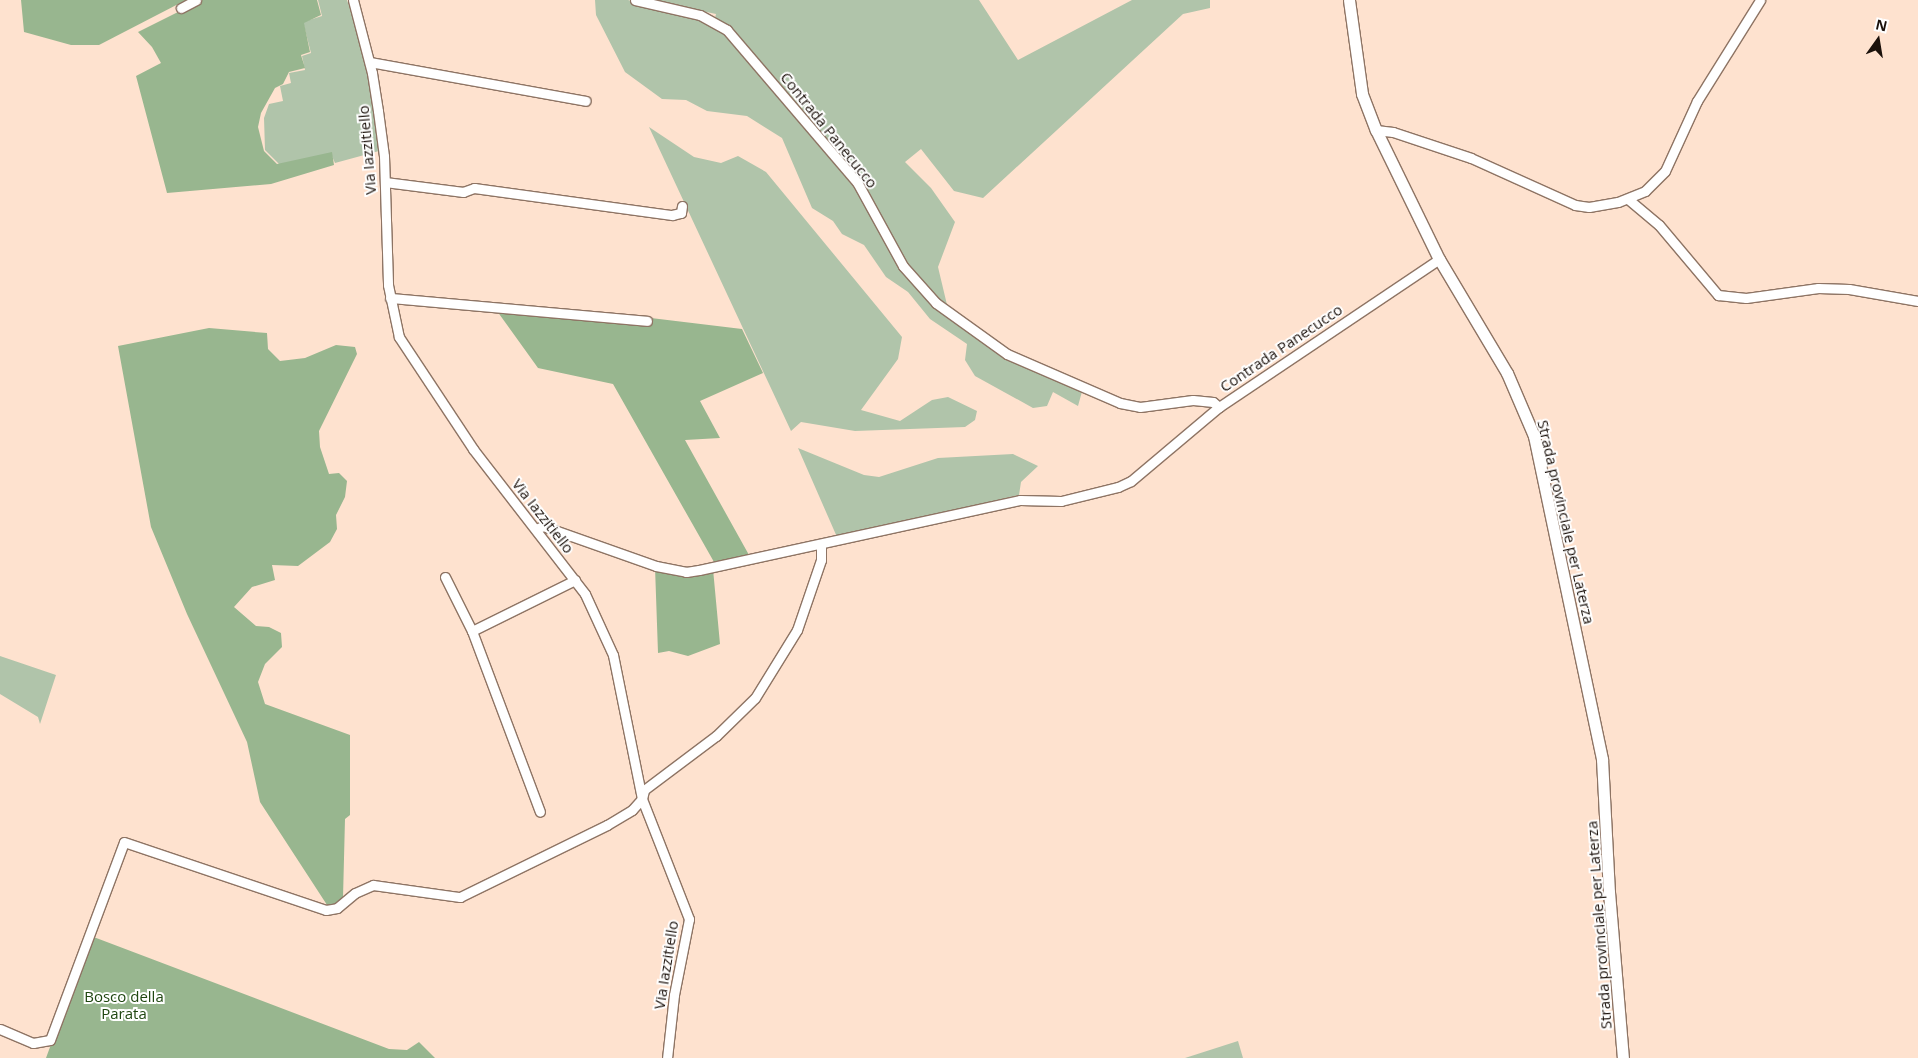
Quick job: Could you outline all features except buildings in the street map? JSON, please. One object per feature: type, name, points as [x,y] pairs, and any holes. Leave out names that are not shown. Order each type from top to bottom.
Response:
[{"type":"main road","name":"Strada provinciale per Laterza","points":[[1349,0],[1362,94],[1376,130],[1439,259],[1522,404],[1534,436],[1606,784],[1609,892],[1623,1058]]},
{"type":"street","points":[[181,8],[196,0]]},
{"type":"street","name":"Via Iazzitiello","points":[[353,0],[370,62],[385,182],[390,298],[399,337],[473,449],[575,580],[596,613],[613,655],[642,799],[689,919],[674,995],[667,1058]]},
{"type":"street","name":"Contrada Panecucco","points":[[635,0],[700,15],[727,30],[857,182],[903,266],[922,290],[999,350],[1120,403],[1140,407],[1193,400],[1214,402],[1219,407],[1439,259]]},
{"type":"street","points":[[1376,130],[1406,136],[1478,160],[1575,205],[1597,206],[1628,199],[1645,191],[1665,170],[1697,101],[1760,0]]},
{"type":"street","points":[[370,62],[586,101]]},
{"type":"street","points":[[385,182],[463,192],[474,188],[672,215],[681,213],[682,206]]},
{"type":"street","points":[[1628,199],[1659,225],[1718,295],[1746,298],[1811,289],[1849,289],[1918,301]]},
{"type":"street","points":[[390,298],[647,321]]},
{"type":"street","points":[[536,528],[542,526],[656,566],[686,572],[1020,500],[1061,501],[1118,487],[1131,482],[1219,407]]},
{"type":"street","points":[[0,1029],[33,1043],[50,1040],[124,842],[331,910],[373,884],[460,897],[607,825],[632,810],[642,799],[644,790],[716,736],[755,698],[797,630],[821,560],[821,544]]},
{"type":"street","points":[[445,577],[472,631],[540,812]]},
{"type":"street","points":[[472,631],[575,580]]},
{"type":"green space","points":[[21,0],[186,0],[99,45],[71,45],[24,32]]},
{"type":"green space","points":[[202,0],[317,0],[321,15],[304,23],[310,52],[301,55],[305,68],[289,72],[283,84],[275,88],[261,113],[258,127],[264,151],[277,164],[332,152],[334,165],[271,184],[167,193],[136,76],[161,63],[152,47],[138,32]]},
{"type":"green space","points":[[318,0],[347,0],[365,53],[379,151],[335,163],[331,154],[281,166],[265,150],[264,118],[269,104],[283,101],[280,86],[291,83],[289,73],[305,70],[302,56],[311,53],[303,22],[322,16]]},
{"type":"green space","points":[[595,0],[628,0],[721,26],[715,18],[716,14],[649,0],[979,0],[1018,60],[1132,0],[1210,0],[1210,8],[1183,14],[983,198],[954,191],[921,149],[905,162],[931,188],[955,222],[938,267],[948,309],[912,272],[865,186],[727,31],[856,184],[922,292],[1001,353],[1083,388],[1078,406],[1053,392],[1047,406],[1033,408],[975,376],[965,360],[967,344],[930,319],[908,292],[886,277],[864,245],[842,234],[833,221],[812,208],[782,138],[747,116],[707,111],[686,100],[662,99],[625,72],[596,15]]},
{"type":"green space","points":[[649,127],[694,157],[721,163],[738,156],[766,172],[902,337],[898,359],[861,410],[900,421],[932,400],[948,397],[977,411],[975,420],[965,427],[855,431],[801,422],[791,431]]},
{"type":"green space","points":[[497,311],[626,315],[742,329],[763,373],[700,401],[720,438],[685,440],[749,555],[714,562],[613,384],[538,368]]},
{"type":"green space","points":[[209,328],[267,333],[268,349],[280,361],[305,358],[336,345],[355,347],[357,354],[319,431],[320,447],[329,474],[339,473],[347,481],[345,497],[336,515],[337,529],[330,542],[298,566],[272,565],[275,580],[252,587],[234,607],[256,626],[269,627],[281,633],[282,647],[265,664],[258,682],[265,704],[350,735],[350,815],[345,819],[343,898],[329,908],[260,802],[247,742],[187,614],[151,527],[118,346]]},
{"type":"green space","points":[[798,448],[864,475],[879,477],[938,458],[1013,454],[1038,466],[1021,482],[1019,495],[837,537]]},
{"type":"green space","points":[[655,567],[713,569],[720,644],[688,656],[669,651],[658,653]]},
{"type":"green space","points":[[0,656],[56,675],[40,724],[38,717],[0,694]]},
{"type":"green space","name":"Bosco della Parata","points":[[91,936],[389,1049],[407,1050],[419,1042],[435,1058],[46,1058]]},
{"type":"green space","points":[[1238,1041],[1243,1058],[1185,1058]]}]
